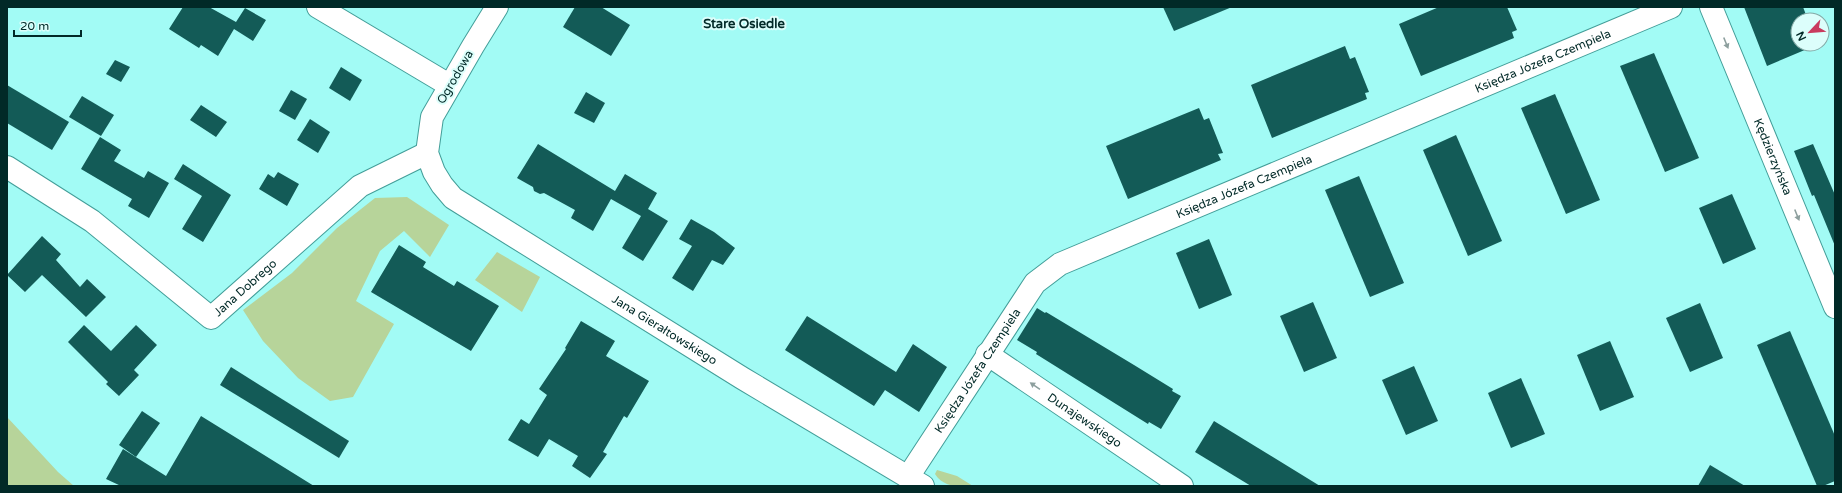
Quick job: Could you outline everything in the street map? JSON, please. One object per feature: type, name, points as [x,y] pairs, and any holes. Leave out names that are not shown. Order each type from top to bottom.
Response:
[{"type":"street","points":[[318,7],[449,85]]},
{"type":"street","name":"Ogrodowa","points":[[427,153],[432,117],[449,85],[497,7]]},
{"type":"street","name":"Księdza Józefa Czempiela","points":[[915,481],[987,354],[1035,282],[1060,264],[1671,7]]},
{"type":"street","name":"Kędzierzyńska","points":[[1711,7],[1835,307]]},
{"type":"street","name":"Jana Dobrego","points":[[7,167],[92,220],[211,318],[360,186],[427,153]]},
{"type":"street","name":"Jana Gierałtowskiego","points":[[427,153],[434,172],[442,185],[453,198],[742,378],[915,481]]},
{"type":"street","name":"Dunajewskiego","points":[[987,354],[1155,478],[1182,486]]},
{"type":"green space","points":[[407,197],[449,225],[430,257],[404,231],[380,251],[356,301],[394,324],[353,397],[330,401],[298,378],[263,341],[243,310],[292,273],[337,228],[375,198]]},
{"type":"green space","points":[[497,252],[540,277],[522,312],[475,280]]},
{"type":"green space","points":[[7,417],[58,472],[74,486],[7,486]]},
{"type":"green space","points":[[937,470],[957,476],[973,486],[957,486],[947,484],[939,479],[935,474]]},
{"type":"building","points":[[183,7],[209,7],[236,22],[245,8],[266,20],[253,41],[234,29],[218,56],[201,45],[199,48],[169,29]]},
{"type":"building","points":[[575,7],[601,7],[630,25],[611,56],[563,27]]},
{"type":"building","points":[[1163,7],[1232,7],[1174,31]]},
{"type":"building","points":[[1439,7],[1507,7],[1517,30],[1512,32],[1514,38],[1421,76],[1399,24]]},
{"type":"building","points":[[1744,7],[1803,7],[1805,12],[1790,12],[1790,52],[1800,52],[1767,66]]},
{"type":"building","points":[[1345,46],[1350,59],[1355,57],[1369,92],[1365,93],[1367,99],[1272,138],[1251,85]]},
{"type":"building","points":[[1654,53],[1699,158],[1665,172],[1620,66]]},
{"type":"building","points":[[115,60],[130,67],[121,82],[106,74]]},
{"type":"building","points":[[341,67],[362,80],[350,101],[329,88]]},
{"type":"building","points":[[7,85],[69,122],[52,150],[7,123]]},
{"type":"building","points":[[291,90],[307,99],[295,120],[279,111]]},
{"type":"building","points":[[586,92],[605,103],[594,123],[574,113]]},
{"type":"building","points":[[1555,94],[1600,200],[1566,214],[1521,108]]},
{"type":"building","points":[[82,96],[114,115],[101,136],[69,117]]},
{"type":"building","points":[[201,105],[227,122],[216,137],[190,120]]},
{"type":"building","points":[[1199,108],[1204,120],[1209,118],[1223,153],[1218,154],[1221,160],[1128,199],[1106,146]]},
{"type":"building","points":[[310,119],[330,132],[318,153],[297,140]]},
{"type":"building","points":[[1456,135],[1502,241],[1468,256],[1423,150]]},
{"type":"building","points":[[100,137],[121,150],[114,161],[144,178],[148,171],[169,183],[149,218],[128,206],[132,199],[81,169]]},
{"type":"building","points":[[538,144],[615,191],[625,174],[657,193],[648,209],[668,221],[643,261],[622,248],[641,216],[611,199],[593,231],[571,218],[575,210],[544,193],[540,194],[534,191],[533,187],[517,178]]},
{"type":"building","points":[[1813,144],[1835,195],[1835,246],[1814,195],[1812,196],[1794,151]]},
{"type":"building","points":[[183,164],[231,195],[203,242],[182,229],[202,196],[174,179]]},
{"type":"building","points":[[278,172],[299,184],[287,206],[259,189],[268,174],[274,178]]},
{"type":"building","points":[[1359,176],[1404,283],[1370,297],[1325,190]]},
{"type":"building","points":[[1732,194],[1756,249],[1723,264],[1699,208]]},
{"type":"building","points":[[691,219],[714,232],[735,248],[723,265],[712,260],[693,291],[672,278],[692,246],[679,239]]},
{"type":"building","points":[[42,236],[61,254],[56,260],[80,287],[87,279],[106,297],[86,317],[42,275],[25,292],[7,275]]},
{"type":"building","points":[[1209,239],[1232,295],[1199,309],[1176,253]]},
{"type":"building","points":[[399,245],[426,262],[423,267],[454,286],[457,281],[499,306],[471,351],[371,292]]},
{"type":"building","points":[[1313,302],[1337,358],[1304,372],[1280,316]]},
{"type":"building","points":[[1700,303],[1723,358],[1690,372],[1666,318]]},
{"type":"building","points":[[1037,308],[1134,365],[1173,389],[1172,391],[1181,396],[1161,429],[1149,422],[1148,424],[1036,354],[1037,352],[1017,340]]},
{"type":"building","points":[[807,316],[896,372],[913,344],[947,367],[919,412],[885,390],[874,406],[785,350]]},
{"type":"building","points":[[581,321],[615,341],[606,356],[649,381],[627,418],[624,416],[603,452],[607,454],[590,478],[572,466],[578,456],[549,439],[538,457],[508,440],[521,419],[529,424],[547,395],[539,389],[566,349],[565,348]]},
{"type":"building","points":[[84,325],[111,351],[136,325],[157,345],[134,370],[139,375],[119,396],[106,384],[108,382],[68,342]]},
{"type":"building","points":[[1790,331],[1835,436],[1835,481],[1823,486],[1817,486],[1757,345]]},
{"type":"building","points":[[1610,341],[1634,397],[1600,411],[1577,355]]},
{"type":"building","points":[[1414,366],[1438,421],[1406,435],[1382,380]]},
{"type":"building","points":[[231,367],[349,441],[339,458],[220,385]]},
{"type":"building","points":[[1521,378],[1545,434],[1511,448],[1488,393]]},
{"type":"building","points":[[142,411],[160,423],[136,457],[119,445]]},
{"type":"building","points":[[201,416],[314,486],[121,486],[106,479],[123,449],[166,476]]},
{"type":"building","points":[[1214,421],[1320,486],[1251,486],[1195,452]]},
{"type":"building","points":[[1710,465],[1745,486],[1698,486]]},
{"type":"district","name":"Stare Osiedle","points":[[744,24]]}]
